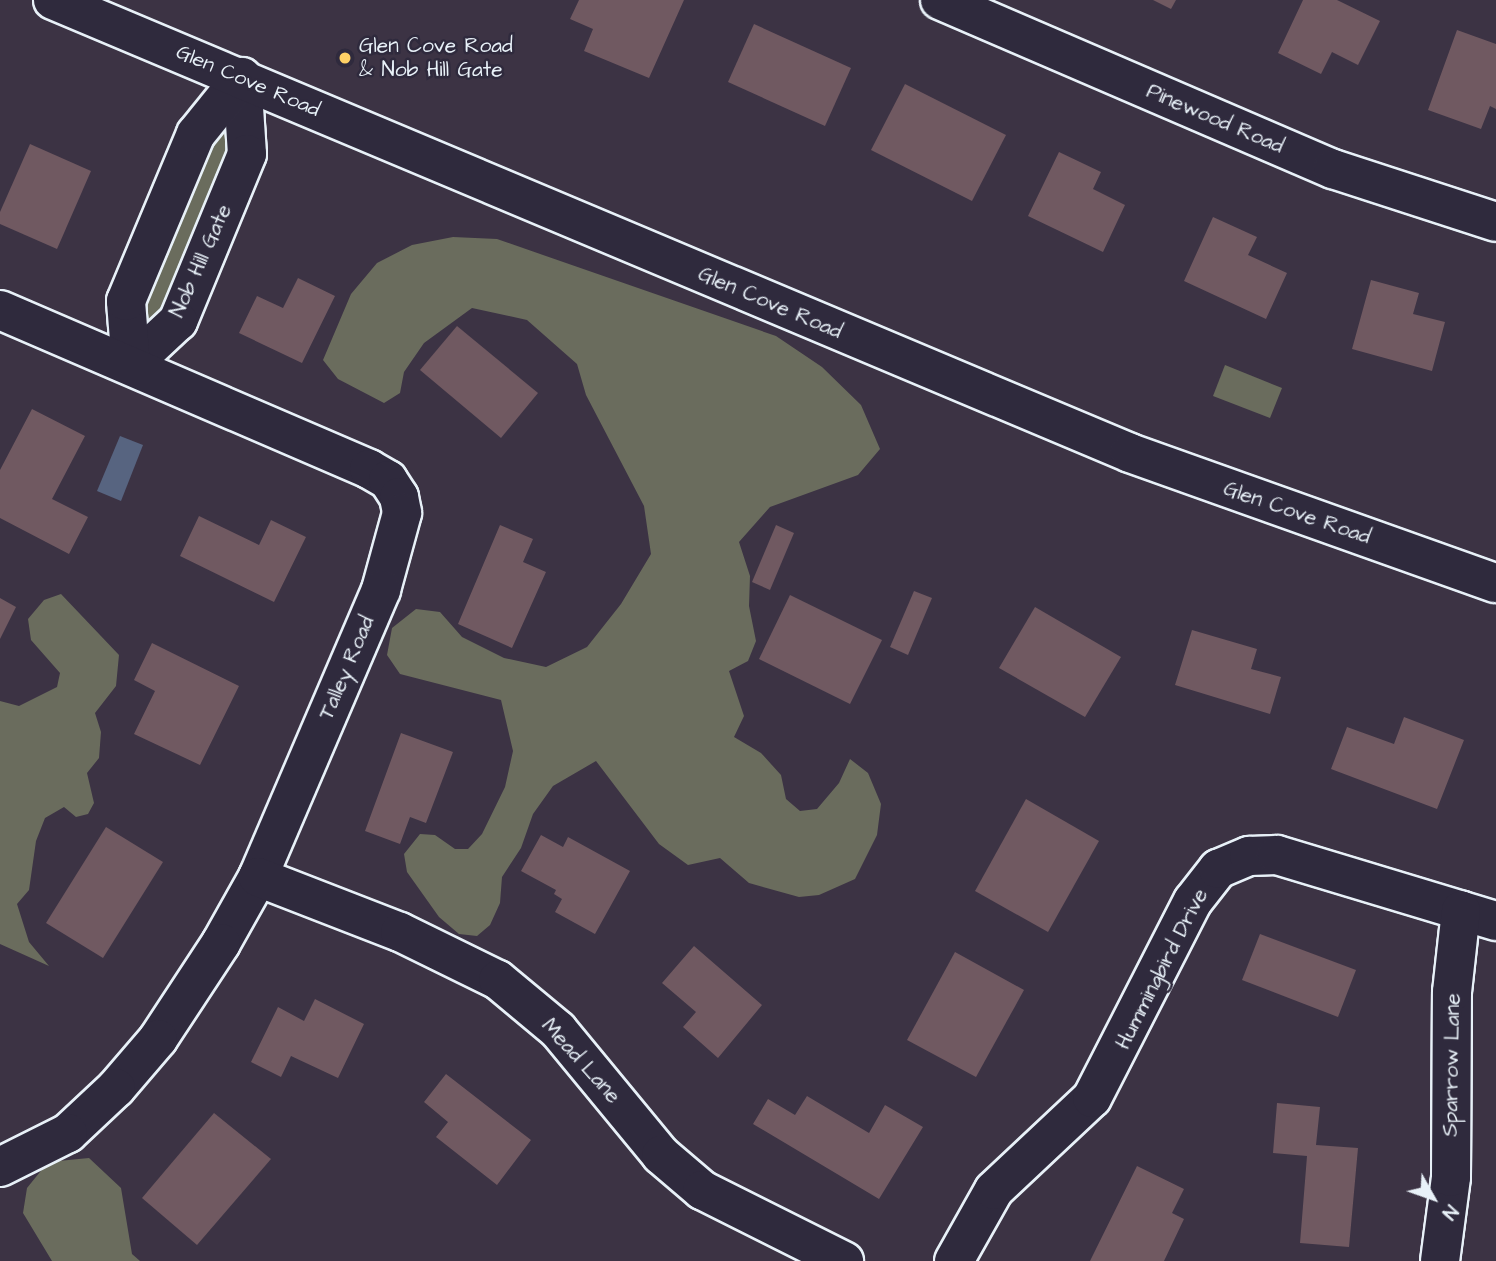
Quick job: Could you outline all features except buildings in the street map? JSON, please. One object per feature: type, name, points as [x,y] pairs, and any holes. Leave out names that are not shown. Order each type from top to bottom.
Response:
[{"type":"street","name":"Glen Cove Road","points":[[53,0],[242,77],[1130,453],[1496,583]]},
{"type":"street","name":"Pinewood Road","points":[[940,0],[1333,169],[1496,222]]},
{"type":"street","points":[[131,365],[126,301],[196,134],[242,77]]},
{"type":"street","name":"Nob Hill Gate","points":[[131,365],[177,321],[247,154],[242,77]]},
{"type":"street","name":"Talley Road","points":[[0,310],[369,469],[388,480],[399,497],[401,529],[381,590],[258,877],[191,992],[116,1088],[68,1133],[0,1167]]},
{"type":"street","name":"Hummingbird Drive","points":[[954,1261],[994,1190],[1092,1098],[1194,901],[1219,869],[1249,856],[1277,855],[1478,916]]},
{"type":"street","name":"Mead Lane","points":[[258,877],[400,932],[498,981],[558,1030],[661,1155],[702,1190],[844,1261]]},
{"type":"street","name":"Sparrow Lane","points":[[1440,1261],[1451,1177],[1452,992],[1478,916]]},
{"type":"green space","points":[[242,77],[247,154],[178,321],[131,365],[126,301]]},
{"type":"green space","points":[[453,237],[497,239],[776,336],[822,367],[861,405],[880,449],[858,475],[770,507],[739,542],[750,576],[749,606],[756,641],[748,661],[729,671],[744,716],[734,737],[761,753],[781,775],[786,799],[800,811],[817,809],[839,783],[850,759],[868,773],[881,804],[877,835],[855,879],[819,895],[799,897],[749,883],[720,858],[688,865],[659,844],[596,761],[553,786],[533,814],[521,848],[502,877],[500,903],[490,925],[477,936],[459,934],[439,917],[407,872],[404,854],[420,834],[435,835],[455,849],[468,849],[482,834],[505,787],[513,751],[501,700],[400,674],[387,655],[392,628],[416,609],[440,612],[462,637],[504,658],[546,667],[587,647],[621,604],[651,554],[644,506],[586,395],[577,364],[527,320],[472,308],[424,343],[404,372],[400,393],[384,403],[338,379],[323,360],[351,294],[377,263],[412,245]]},
{"type":"green space","points":[[1225,365],[1282,388],[1270,418],[1213,396]]},
{"type":"green space","points":[[61,594],[119,655],[116,686],[95,713],[101,732],[99,758],[87,773],[94,803],[88,814],[76,817],[64,807],[45,818],[36,841],[29,890],[17,904],[29,942],[49,966],[0,944],[0,701],[19,706],[57,687],[60,673],[31,640],[28,619],[44,600]]},
{"type":"green space","points":[[89,1158],[121,1188],[132,1254],[140,1261],[52,1261],[23,1213],[27,1188],[48,1162]]},
{"type":"water","points":[[120,436],[143,445],[121,501],[97,491]]},
{"type":"place","name":"Glen Cove Road & Nob Hill Gate","points":[[345,58]]}]
